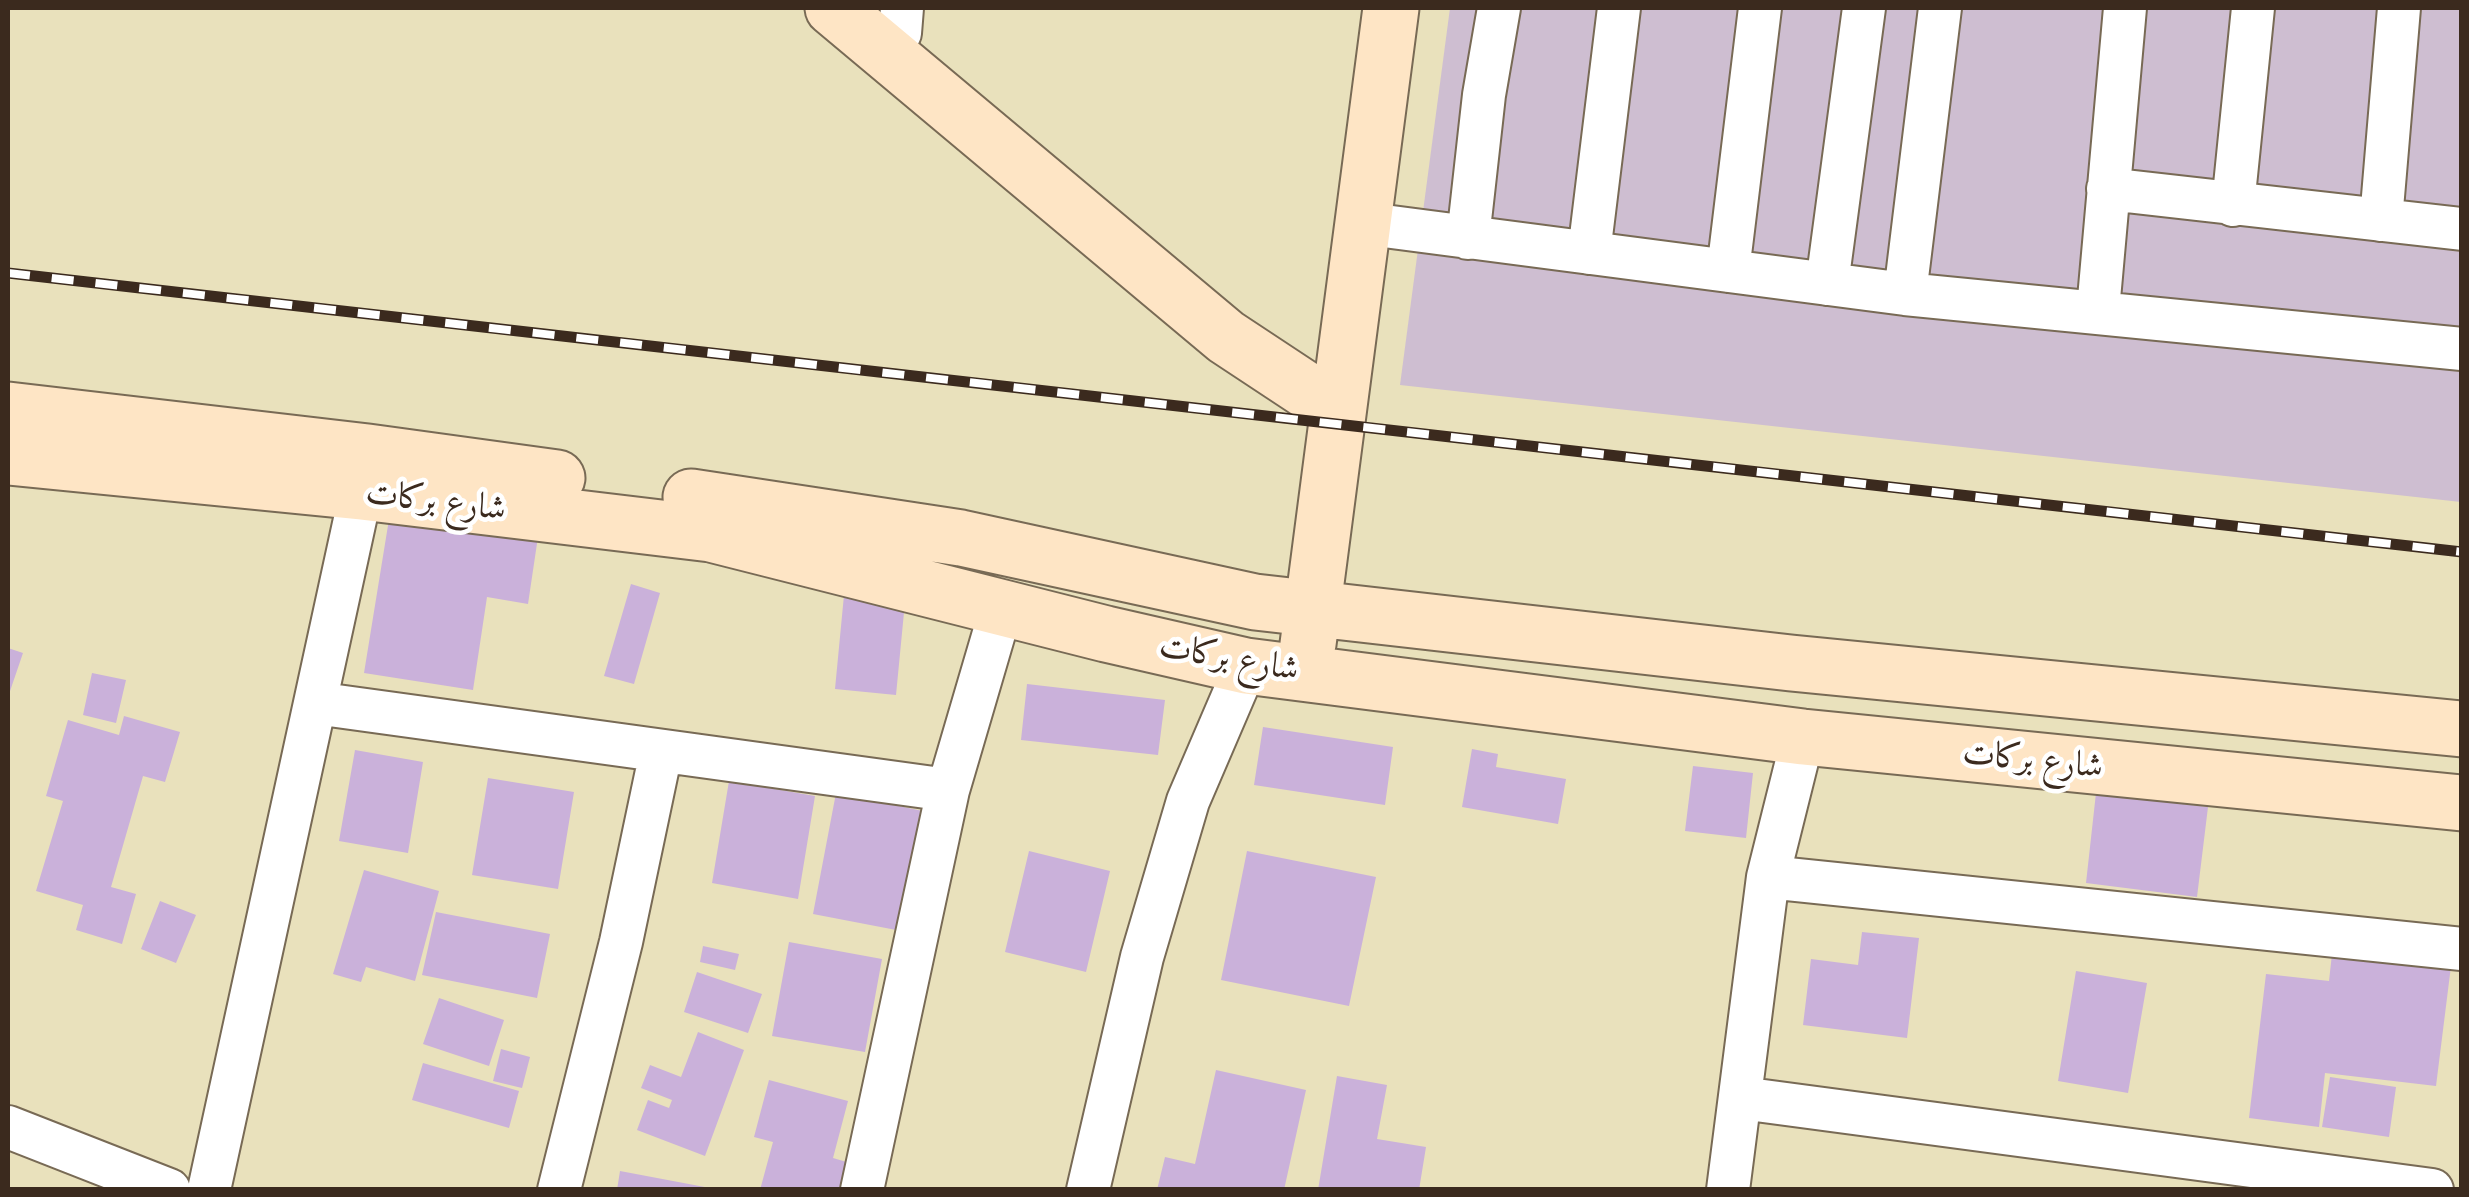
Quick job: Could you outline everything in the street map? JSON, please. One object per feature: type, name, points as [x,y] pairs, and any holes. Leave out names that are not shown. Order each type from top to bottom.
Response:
[{"type":"main road","points":[[833,8],[1226,338],[1340,391]]},
{"type":"main road","points":[[1304,673],[1391,8]]},
{"type":"main road","points":[[893,16],[1141,222],[1244,317],[1340,391]]},
{"type":"main road","name":"شارع بركات","points":[[8,410],[368,452],[776,509],[961,538],[1255,602],[1790,663],[2462,730]]},
{"type":"main road","name":"شارع بركات","points":[[8,457],[361,492],[711,534],[1246,666],[1804,737],[2462,803]]},
{"type":"street","points":[[1468,238],[1484,95],[1499,8]]},
{"type":"street","points":[[1589,253],[1619,8]]},
{"type":"street","points":[[1728,271],[1760,8]]},
{"type":"street","points":[[1827,284],[1864,8]]},
{"type":"street","points":[[1906,294],[1940,8]]},
{"type":"street","points":[[2098,310],[2124,8]]},
{"type":"street","points":[[2232,204],[2253,8]]},
{"type":"street","points":[[2382,220],[2399,8]]},
{"type":"street","points":[[2108,190],[2462,229]]},
{"type":"street","points":[[1361,222],[1906,294],[2462,348]]},
{"type":"street","points":[[209,1190],[361,492]]},
{"type":"street","points":[[862,1190],[948,790],[1002,606]]},
{"type":"street","points":[[1088,1190],[1142,958],[1183,819],[1246,666]]},
{"type":"street","points":[[315,702],[948,790]]},
{"type":"street","points":[[1728,1190],[1768,877],[1804,737]]},
{"type":"street","points":[[559,1190],[621,942],[662,752]]},
{"type":"street","points":[[1768,877],[2462,949]]},
{"type":"street","points":[[1741,1098],[2432,1190]]},
{"type":"street","points":[[8,1127],[169,1190]]},
{"type":"shaded area","points":[[1450,8],[2461,8],[2461,502],[1400,385]]},
{"type":"building","points":[[391,507],[539,530],[528,604],[487,597],[473,690],[364,673]]},
{"type":"building","points":[[631,584],[660,593],[634,684],[604,676]]},
{"type":"building","points":[[844,595],[905,602],[896,695],[835,689]]},
{"type":"building","points":[[8,648],[23,653],[8,697]]},
{"type":"building","points":[[92,673],[126,680],[116,723],[83,715]]},
{"type":"building","points":[[1027,684],[1165,700],[1158,755],[1021,740]]},
{"type":"building","points":[[124,716],[180,732],[165,782],[143,776],[111,887],[136,894],[122,944],[76,930],[83,905],[36,891],[63,801],[46,796],[68,720],[119,735]]},
{"type":"building","points":[[1263,727],[1393,747],[1385,805],[1254,785]]},
{"type":"building","points":[[1472,749],[1498,754],[1496,767],[1566,779],[1558,824],[1462,807]]},
{"type":"building","points":[[355,750],[423,762],[408,853],[339,841]]},
{"type":"building","points":[[1693,766],[1753,773],[1746,838],[1685,831]]},
{"type":"building","points":[[488,778],[574,792],[558,889],[472,875]]},
{"type":"building","points":[[729,781],[815,796],[798,899],[712,883]]},
{"type":"building","points":[[836,793],[942,815],[917,934],[813,914]]},
{"type":"building","points":[[2096,793],[2208,807],[2197,897],[2086,883]]},
{"type":"building","points":[[1029,851],[1110,871],[1086,972],[1005,952]]},
{"type":"building","points":[[1247,851],[1376,877],[1349,1006],[1221,980]]},
{"type":"building","points":[[364,870],[439,891],[415,981],[366,967],[361,982],[333,974]]},
{"type":"building","points":[[160,901],[196,915],[176,963],[141,949]]},
{"type":"building","points":[[436,912],[550,934],[537,998],[422,975]]},
{"type":"building","points":[[1862,932],[1919,938],[1907,1038],[1803,1025],[1811,959],[1858,965]]},
{"type":"building","points":[[2334,936],[2453,950],[2436,1086],[2325,1073],[2319,1127],[2249,1118],[2266,974],[2329,981]]},
{"type":"building","points":[[789,942],[882,959],[865,1052],[772,1036]]},
{"type":"building","points":[[703,946],[739,954],[735,970],[700,962]]},
{"type":"building","points":[[2076,971],[2147,983],[2128,1093],[2058,1081]]},
{"type":"building","points":[[697,972],[762,994],[748,1033],[684,1012]]},
{"type":"building","points":[[439,998],[504,1020],[489,1066],[423,1044]]},
{"type":"building","points":[[698,1032],[744,1050],[705,1156],[637,1130],[648,1100],[669,1108],[672,1100],[641,1088],[650,1065],[681,1077]]},
{"type":"building","points":[[501,1049],[530,1057],[522,1088],[493,1081]]},
{"type":"building","points":[[423,1063],[519,1091],[509,1128],[412,1100]]},
{"type":"building","points":[[1216,1070],[1306,1090],[1284,1190],[1157,1190],[1165,1157],[1195,1164]]},
{"type":"building","points":[[1337,1076],[1387,1085],[1377,1139],[1426,1147],[1419,1190],[1318,1190]]},
{"type":"building","points":[[2330,1077],[2396,1087],[2389,1137],[2322,1127]]},
{"type":"building","points":[[769,1080],[848,1101],[833,1158],[860,1166],[854,1190],[760,1190],[773,1142],[754,1137]]},
{"type":"building","points":[[620,1171],[710,1188],[710,1190],[617,1190]]},
{"type":"railway","points":[[8,273],[2462,552]]}]
